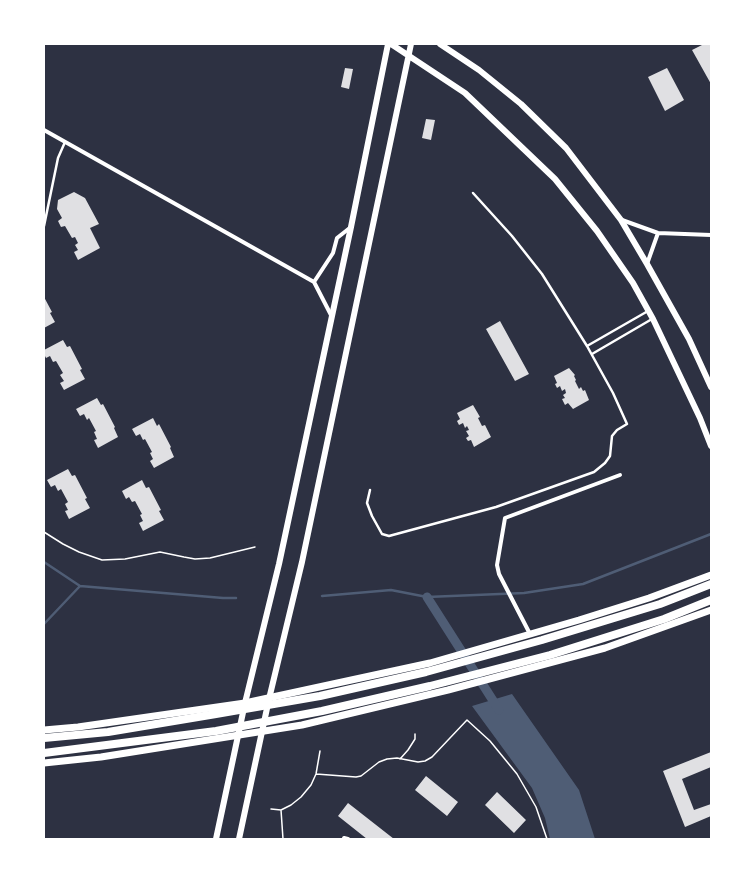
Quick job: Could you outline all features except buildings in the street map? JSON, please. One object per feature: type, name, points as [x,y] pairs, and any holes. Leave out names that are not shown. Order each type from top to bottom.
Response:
[{"type":"highway","points":[[44,738],[108,732],[246,709],[320,696],[426,672],[557,636],[660,604],[711,584]]},
{"type":"highway","points":[[44,752],[216,731],[322,711],[430,686],[550,655],[664,619],[711,600]]},
{"type":"main road","points":[[216,839],[245,704],[279,564],[390,44],[465,93],[555,179],[597,231],[633,283],[649,310],[700,418],[711,446]]},
{"type":"main road","points":[[239,839],[268,699],[302,562],[411,44]]},
{"type":"main road","points":[[440,44],[479,70],[527,110],[566,148],[621,220],[689,340],[711,388]]},
{"type":"main road","points":[[44,730],[78,727],[245,704],[430,662],[642,600],[711,575]]},
{"type":"main road","points":[[44,763],[101,757],[302,725],[448,690],[605,648],[711,610]]},
{"type":"street","points":[[44,130],[314,282],[332,317]]},
{"type":"street","points":[[621,220],[658,233],[711,235]]},
{"type":"street","points":[[314,282],[334,253],[337,238],[351,227]]},
{"type":"street","points":[[647,264],[658,233]]},
{"type":"street","points":[[530,634],[498,574],[497,565],[505,518],[620,476]]},
{"type":"lane","points":[[44,226],[58,158],[65,142]]},
{"type":"lane","points":[[370,490],[368,503],[372,516],[382,534],[389,536],[496,507],[594,472],[605,463],[610,456],[612,436],[617,430],[627,424],[613,393],[592,354],[542,274],[512,236],[474,193]]},
{"type":"lane","points":[[587,346],[649,310]]},
{"type":"lane","points":[[592,354],[653,318]]},
{"type":"path","points":[[44,532],[68,547],[102,560],[124,559],[160,552],[195,559],[210,558],[255,547]]},
{"type":"path","points":[[316,774],[356,777],[361,776],[383,760],[387,759],[400,759],[418,762],[425,761],[432,757],[467,720],[490,741],[517,774],[536,807],[547,839]]},
{"type":"path","points":[[400,759],[415,739],[415,734]]},
{"type":"path","points":[[271,809],[281,810],[291,805],[301,797],[311,785],[316,774],[320,751]]},
{"type":"path","points":[[281,810],[283,839]]},
{"type":"water","points":[[512,694],[579,790],[595,839],[550,839],[545,818],[532,788],[472,706]]},
{"type":"waterway","points":[[322,596],[391,590],[427,597],[524,593],[583,584],[711,534]]},
{"type":"waterway","points":[[44,562],[80,586],[236,598]]},
{"type":"waterway","points":[[44,624],[80,586]]},
{"type":"waterway","points":[[427,597],[499,710]]}]
